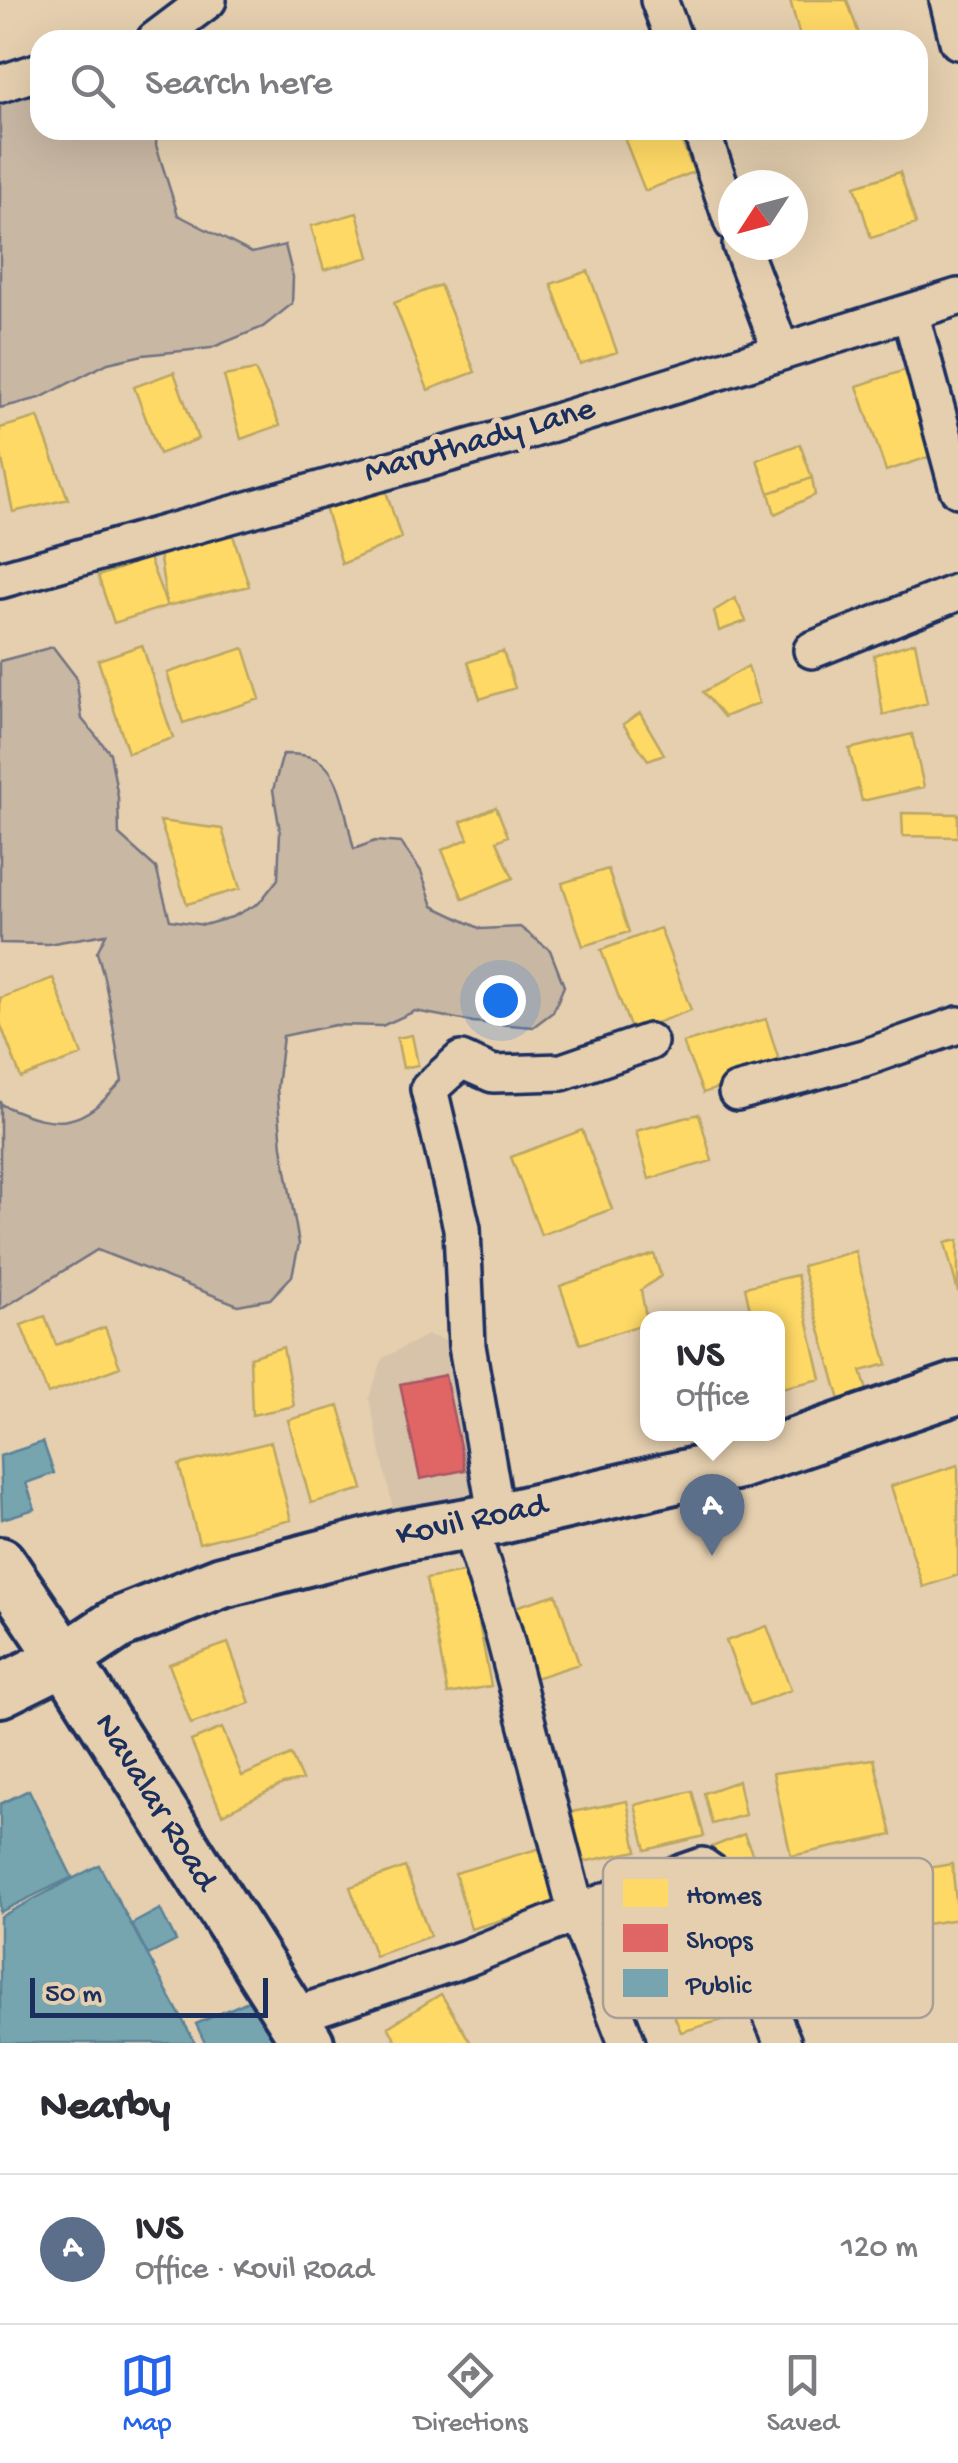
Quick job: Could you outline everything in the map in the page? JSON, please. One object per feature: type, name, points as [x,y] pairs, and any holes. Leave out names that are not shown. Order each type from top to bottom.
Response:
[{"type":"street","points":[[172,30],[208,0]]},
{"type":"street","points":[[659,0],[670,30]]},
{"type":"street","points":[[948,0],[958,41]]},
{"type":"street","points":[[0,84],[30,74]]},
{"type":"street","points":[[704,140],[718,179]]},
{"type":"street","points":[[747,260],[781,351]]},
{"type":"street","name":"Maruthady Lane","points":[[0,580],[511,436],[958,298]]},
{"type":"street","points":[[910,312],[958,489]]},
{"type":"street","points":[[812,650],[958,592]]},
{"type":"street","points":[[737,1092],[864,1058],[958,1025]]},
{"type":"street","points":[[603,1981],[577,1914],[502,1631],[483,1521],[462,1228],[428,1089],[461,1060],[493,1074],[562,1072],[649,1042]]},
{"type":"street","name":"Kovil Road","points":[[0,1691],[65,1660],[119,1623],[222,1582],[399,1536],[483,1521],[739,1462],[958,1388]]},
{"type":"street","name":"Navalar Road","points":[[0,1563],[300,2030]]},
{"type":"street","points":[[300,2030],[603,1903]]},
{"type":"street","points":[[617,2018],[627,2043]]},
{"type":"street","points":[[774,2018],[783,2043]]},
{"type":"shaded area","points":[[30,74],[30,140],[156,140],[178,215],[252,253],[285,245],[293,277],[292,304],[263,327],[211,348],[108,363],[40,398],[0,408],[0,84]]},
{"type":"shaded area","points":[[53,647],[76,677],[82,719],[110,753],[118,797],[119,835],[156,868],[170,920],[204,925],[259,903],[278,879],[280,831],[273,790],[283,754],[304,755],[325,765],[338,786],[354,849],[375,841],[401,843],[421,871],[433,906],[481,929],[520,927],[550,950],[564,986],[553,1012],[533,1027],[473,1022],[415,1011],[382,1026],[335,1025],[283,1036],[277,1088],[282,1147],[299,1244],[292,1276],[270,1299],[238,1305],[97,1250],[0,1310],[0,1101],[39,1118],[68,1120],[94,1108],[122,1081],[97,952],[106,934],[48,944],[0,943],[0,661]]},
{"type":"shaded area","points":[[427,1335],[467,1346],[497,1519],[399,1536],[369,1398],[383,1358]]},
{"type":"building: Homes","points":[[790,0],[847,0],[858,30],[798,30]]},
{"type":"building: Homes","points":[[625,140],[681,140],[694,172],[645,191]]},
{"type":"building: Homes","points":[[900,172],[916,224],[871,238],[855,186]]},
{"type":"building: Homes","points":[[357,213],[369,257],[324,270],[311,226]]},
{"type":"building: Homes","points":[[588,271],[617,352],[580,364],[551,284]]},
{"type":"building: Homes","points":[[440,285],[475,372],[428,390],[394,303]]},
{"type":"building: Homes","points":[[255,370],[280,425],[241,439],[224,376]]},
{"type":"building: Homes","points":[[905,370],[935,455],[886,471],[857,386]]},
{"type":"building: Homes","points":[[174,372],[198,439],[159,454],[134,387]]},
{"type":"building: Homes","points":[[38,417],[68,499],[13,512],[0,450],[0,428]]},
{"type":"building: Homes","points":[[800,444],[812,478],[769,493],[757,460]]},
{"type":"building: Homes","points":[[812,478],[815,495],[775,514],[769,493]]},
{"type":"building: Homes","points":[[385,488],[401,538],[342,564],[325,507]]},
{"type":"building: Homes","points":[[232,532],[249,586],[167,606],[158,546]]},
{"type":"building: Homes","points":[[149,558],[167,606],[114,623],[98,576]]},
{"type":"building: Homes","points":[[735,598],[746,621],[719,631],[714,611]]},
{"type":"building: Homes","points":[[915,642],[927,703],[883,715],[874,655]]},
{"type":"building: Homes","points":[[142,645],[173,738],[128,753],[98,660]]},
{"type":"building: Homes","points":[[244,648],[260,699],[183,723],[167,673]]},
{"type":"building: Homes","points":[[503,651],[515,688],[480,699],[468,662]]},
{"type":"building: Homes","points":[[748,666],[759,703],[724,717],[703,692]]},
{"type":"building: Homes","points":[[640,713],[664,754],[648,760],[623,724]]},
{"type":"building: Homes","points":[[912,734],[924,787],[862,801],[849,749]]},
{"type":"building: Homes","points":[[496,807],[508,836],[497,841],[513,878],[463,899],[442,850],[468,839],[461,822]]},
{"type":"building: Homes","points":[[902,813],[958,814],[958,837],[903,836]]},
{"type":"building: Homes","points":[[160,821],[222,829],[240,889],[187,904]]},
{"type":"building: Homes","points":[[608,869],[629,932],[583,946],[562,883]]},
{"type":"building: Homes","points":[[660,928],[691,1010],[632,1032],[601,950]]},
{"type":"building: Homes","points":[[53,978],[82,1055],[21,1078],[0,1023],[0,998]]},
{"type":"building: Homes","points":[[766,1019],[781,1067],[703,1093],[683,1043]]},
{"type":"building: Homes","points":[[412,1035],[418,1065],[403,1068],[397,1038]]},
{"type":"building: Homes","points":[[699,1114],[712,1161],[649,1179],[636,1131]]},
{"type":"building: Homes","points":[[582,1130],[612,1209],[541,1235],[511,1157]]},
{"type":"building: Homes","points":[[958,1240],[958,1292],[945,1243]]},
{"type":"building: Homes","points":[[855,1251],[887,1364],[861,1371],[870,1400],[842,1407],[802,1266]]},
{"type":"building: Homes","points":[[654,1254],[661,1276],[641,1290],[645,1311],[640,1311],[640,1325],[580,1344],[560,1286]]},
{"type":"building: Homes","points":[[797,1275],[821,1379],[785,1387],[785,1311],[750,1311],[745,1287]]},
{"type":"building: Homes","points":[[45,1316],[56,1345],[105,1327],[120,1367],[48,1394],[21,1325]]},
{"type":"building: Homes","points":[[283,1347],[294,1406],[252,1415],[250,1357]]},
{"type":"building: Homes","points":[[339,1406],[363,1489],[311,1503],[288,1420]]},
{"type":"building: Homes","points":[[271,1442],[291,1520],[199,1543],[179,1465]]},
{"type":"building: Homes","points":[[958,1465],[958,1575],[923,1587],[891,1486]]},
{"type":"building: Homes","points":[[469,1571],[491,1686],[448,1694],[426,1579]]},
{"type":"building: Homes","points":[[556,1594],[579,1664],[532,1679],[509,1609]]},
{"type":"building: Homes","points":[[767,1626],[791,1690],[750,1705],[726,1641]]},
{"type":"building: Homes","points":[[228,1643],[250,1703],[191,1724],[169,1664]]},
{"type":"building: Homes","points":[[222,1728],[242,1776],[291,1755],[302,1780],[283,1784],[222,1814],[191,1741]]},
{"type":"building: Homes","points":[[874,1759],[892,1835],[791,1856],[773,1773]]},
{"type":"building: Homes","points":[[738,1781],[745,1815],[712,1824],[704,1793]]},
{"type":"building: Homes","points":[[692,1791],[704,1836],[646,1850],[635,1805]]},
{"type":"building: Homes","points":[[627,1801],[637,1851],[577,1863],[567,1813]]},
{"type":"building: Homes","points":[[744,1834],[754,1858],[717,1858],[712,1847]]},
{"type":"building: Homes","points":[[541,1848],[558,1903],[471,1929],[455,1873]]},
{"type":"building: Homes","points":[[952,1864],[958,1919],[933,1923],[933,1867]]},
{"type":"building: Homes","points":[[405,1867],[430,1936],[375,1956],[350,1887]]},
{"type":"building: Homes","points":[[441,1994],[471,2043],[398,2043],[388,2027]]},
{"type":"building: Homes","points":[[675,2018],[729,2018],[681,2032]]},
{"type":"building: Shops","points":[[445,1375],[465,1470],[420,1479],[400,1384]]},
{"type":"building: Public","points":[[43,1442],[54,1473],[26,1483],[35,1509],[2,1519],[0,1456]]},
{"type":"building: Public","points":[[29,1790],[72,1877],[0,1912],[0,1804]]},
{"type":"building: Public","points":[[99,1865],[195,2043],[0,2043],[0,1917]]},
{"type":"building: Public","points":[[160,1909],[176,1941],[148,1955],[132,1924]]},
{"type":"building: Public","points":[[262,1995],[284,2043],[205,2043],[196,2024]]},
{"type":"place","name":"IVS","points":[[712,1556]]}]
